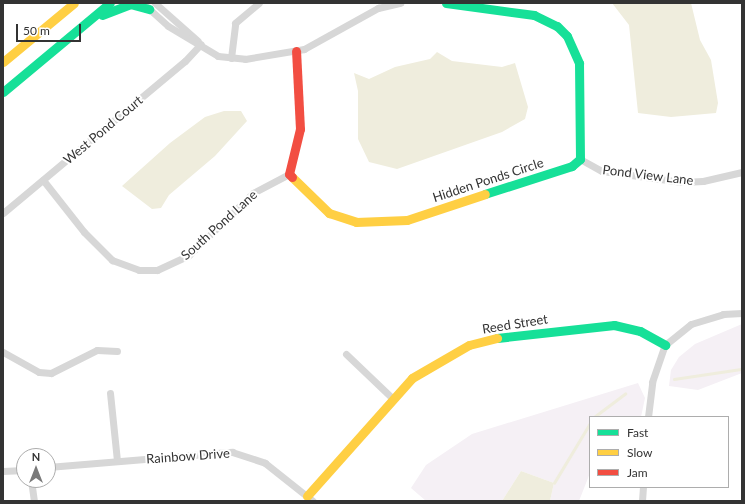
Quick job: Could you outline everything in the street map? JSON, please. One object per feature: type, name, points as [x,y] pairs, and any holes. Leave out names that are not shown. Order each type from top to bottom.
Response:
[{"type":"main road","points":[[3,62],[74,3]]},
{"type":"main road","points":[[3,92],[110,3]]},
{"type":"main road","points":[[446,3],[501,7],[544,18],[557,26],[574,47],[579,63],[580,159]]},
{"type":"main road","points":[[89,20],[127,4],[152,5]]},
{"type":"main road","points":[[289,174],[300,129],[296,51]]},
{"type":"main road","name":"Hidden Ponds Circle","points":[[289,174],[298,186],[330,213],[356,222],[378,223],[407,220],[572,166],[580,159]]},
{"type":"main road","name":"Reed Street","points":[[310,498],[391,397],[430,365],[469,346],[501,337],[614,325],[640,330],[665,346]]},
{"type":"street","points":[[231,58],[235,23],[258,3]]},
{"type":"street","points":[[152,5],[180,24],[201,44],[218,56],[231,58],[296,51],[376,5],[400,3]]},
{"type":"street","points":[[152,5],[176,32],[201,44]]},
{"type":"street","points":[[176,32],[180,24]]},
{"type":"street","name":"West Pond Court","points":[[3,213],[185,61],[201,44]]},
{"type":"street","name":"Pond View Lane","points":[[580,159],[602,171],[682,182],[703,181],[742,172]]},
{"type":"street","name":"South Pond Lane","points":[[43,180],[96,246],[112,260],[140,270],[157,270],[189,255],[253,193],[289,174]]},
{"type":"street","points":[[648,416],[652,382],[665,346],[691,324],[723,314],[742,313]]},
{"type":"street","points":[[3,352],[38,372],[51,373],[97,350],[117,351]]},
{"type":"street","points":[[346,354],[391,397]]},
{"type":"street","points":[[110,393],[117,461]]},
{"type":"street","name":"Rainbow Drive","points":[[56,466],[232,452],[249,455],[265,463],[310,498]]},
{"type":"street","points":[[3,472],[16,471]]},
{"type":"street","points":[[32,488],[34,501]]},
{"type":"street","points":[[642,501],[643,488]]},
{"type":"shaded area","points":[[612,3],[691,3],[700,40],[711,60],[718,103],[716,113],[671,117],[638,113],[629,25]]},
{"type":"shaded area","points":[[437,52],[452,61],[502,67],[515,63],[528,107],[525,119],[502,132],[397,169],[369,162],[358,139],[358,91],[354,73],[369,79],[395,67],[430,59]]},
{"type":"shaded area","points":[[224,111],[241,111],[247,121],[215,156],[169,195],[161,208],[152,209],[122,186],[170,143],[205,117]]},
{"type":"shaded area","points":[[742,324],[742,373],[698,390],[669,386],[671,370],[679,357],[695,344]]},
{"type":"shaded area","points":[[638,383],[645,398],[641,416],[589,416],[589,476],[579,501],[550,501],[554,483],[521,471],[502,501],[426,501],[411,488],[426,465],[472,434]]},
{"type":"shaded area","points":[[521,471],[554,483],[550,501],[502,501]]},
{"type":"waterway","points":[[674,379],[742,369]]},
{"type":"waterway","points":[[595,416],[625,394]]},
{"type":"waterway","points":[[554,483],[589,425]]},
{"type":"traffic: fast","points":[[3,92],[110,3]]},
{"type":"traffic: fast","points":[[446,3],[534,15],[557,26],[567,36],[579,63],[580,159],[572,166],[485,194]]},
{"type":"traffic: fast","points":[[102,15],[130,4],[149,9]]},
{"type":"traffic: fast","points":[[497,338],[614,325],[640,331],[665,345]]},
{"type":"traffic: slow","points":[[3,62],[74,3]]},
{"type":"traffic: slow","points":[[292,177],[329,213],[356,222],[407,220],[485,194]]},
{"type":"traffic: slow","points":[[307,496],[412,378],[469,345],[497,338]]},
{"type":"traffic: jam","points":[[292,177],[289,174],[300,129],[296,51]]}]
